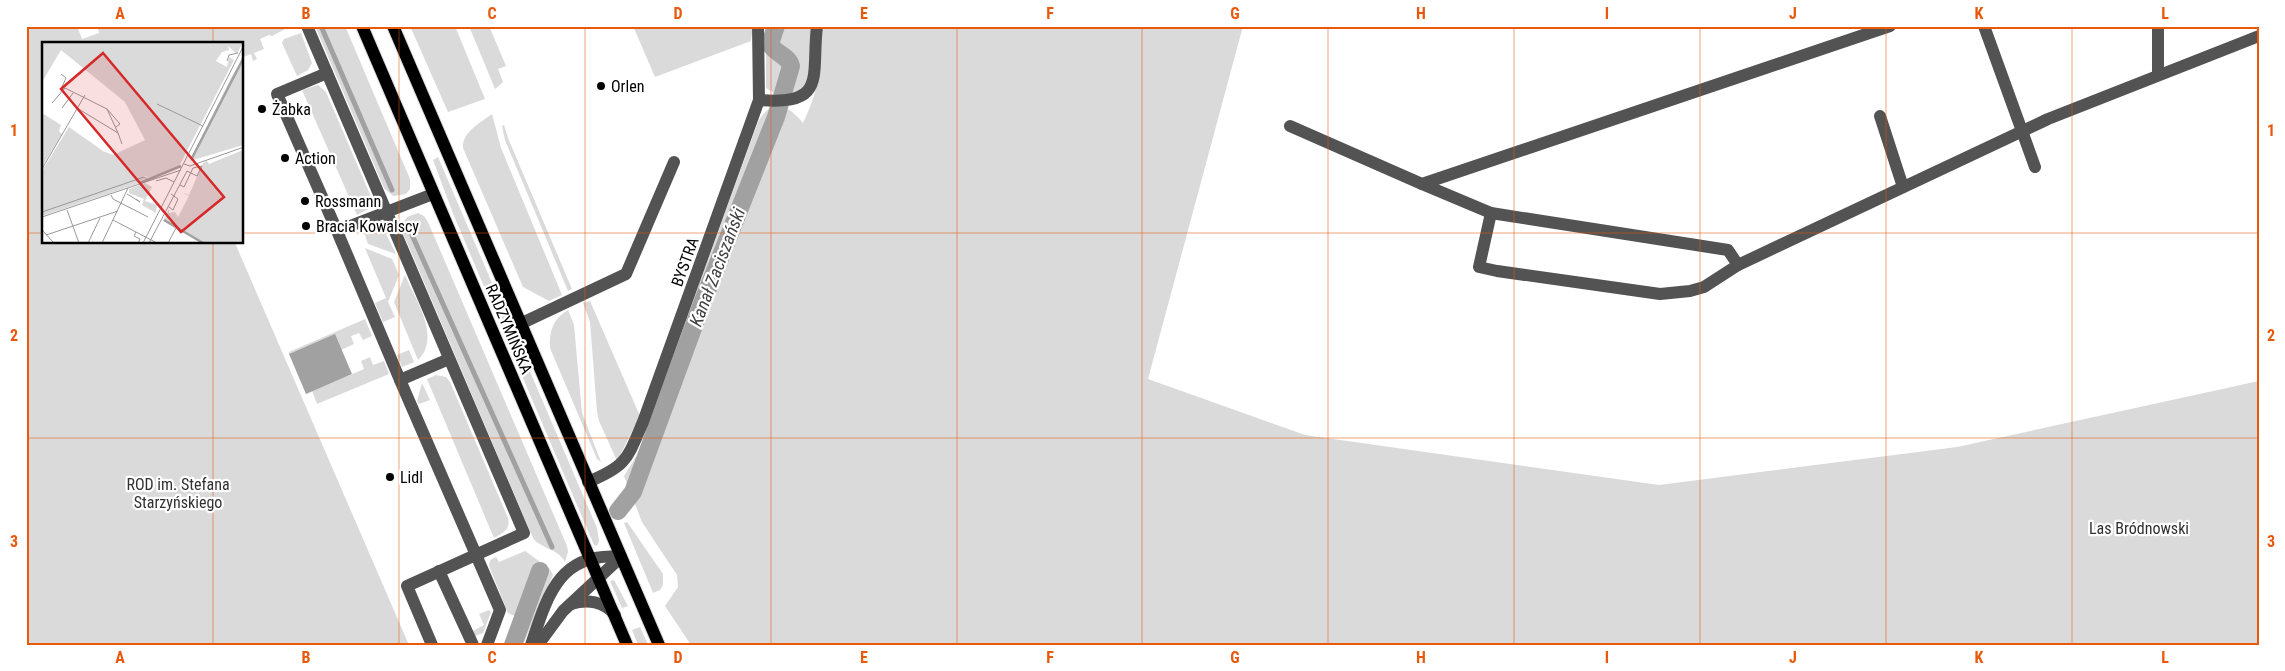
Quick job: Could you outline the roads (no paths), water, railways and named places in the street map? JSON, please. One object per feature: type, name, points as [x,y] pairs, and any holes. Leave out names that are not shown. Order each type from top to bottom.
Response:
[{"type":"main road","name":"RADZYMIŃSKA","points":[[362,26],[627,645]]},
{"type":"main road","name":"RADZYMIŃSKA","points":[[393,26],[658,645]]},
{"type":"street","points":[[307,26],[524,533],[406,586],[432,645]]},
{"type":"street","name":"BYSTRA","points":[[588,482],[617,469],[630,455],[700,269],[759,100],[758,26]]},
{"type":"street","points":[[759,100],[782,101],[802,96],[814,81],[817,26]]},
{"type":"street","points":[[1422,184],[1890,26]]},
{"type":"street","points":[[1984,26],[2035,167]]},
{"type":"street","points":[[2158,26],[2158,75]]},
{"type":"street","points":[[1491,213],[1479,266],[1497,271],[1660,294],[1690,291],[1704,287],[1738,264],[2075,107],[2259,36]]},
{"type":"street","points":[[327,73],[277,94],[500,610],[487,645]]},
{"type":"street","points":[[1880,116],[1903,187]]},
{"type":"street","points":[[1290,126],[1491,213],[1728,250],[1738,264]]},
{"type":"street","points":[[520,324],[626,274],[674,162]]},
{"type":"street","points":[[337,231],[434,194]]},
{"type":"street","points":[[400,380],[449,359]]},
{"type":"street","points":[[531,645],[553,586],[569,570],[590,559],[601,556],[621,557]]},
{"type":"street","points":[[538,645],[554,622],[621,557]]},
{"type":"street","points":[[438,572],[473,645]]},
{"type":"street","points":[[571,604],[597,603],[608,608],[615,615]]},
{"type":"waterway","points":[[321,26],[392,190]]},
{"type":"waterway","name":"Kanał Zaciszański","points":[[618,511],[633,492],[703,301],[776,117],[791,66],[787,59],[770,44],[776,26]]},
{"type":"waterway","points":[[408,226],[552,547]]},
{"type":"waterway","name":"Kanał Zaciszański","points":[[513,645],[540,571]]},
{"type":"place","name":"Orlen","points":[[601,86]]},
{"type":"place","name":"Żabka","points":[[262,109]]},
{"type":"place","name":"Action","points":[[285,158]]},
{"type":"place","name":"Rossmann","points":[[305,201]]},
{"type":"place","name":"Bracia Kowalscy","points":[[306,226]]},
{"type":"place","name":"Lidl","points":[[390,477]]},
{"type":"park label","name":"ROD im. Stefana Starzyńskiego","points":[[178,493]]},
{"type":"park label","name":"Las Bródnowski","points":[[2139,528]]}]
